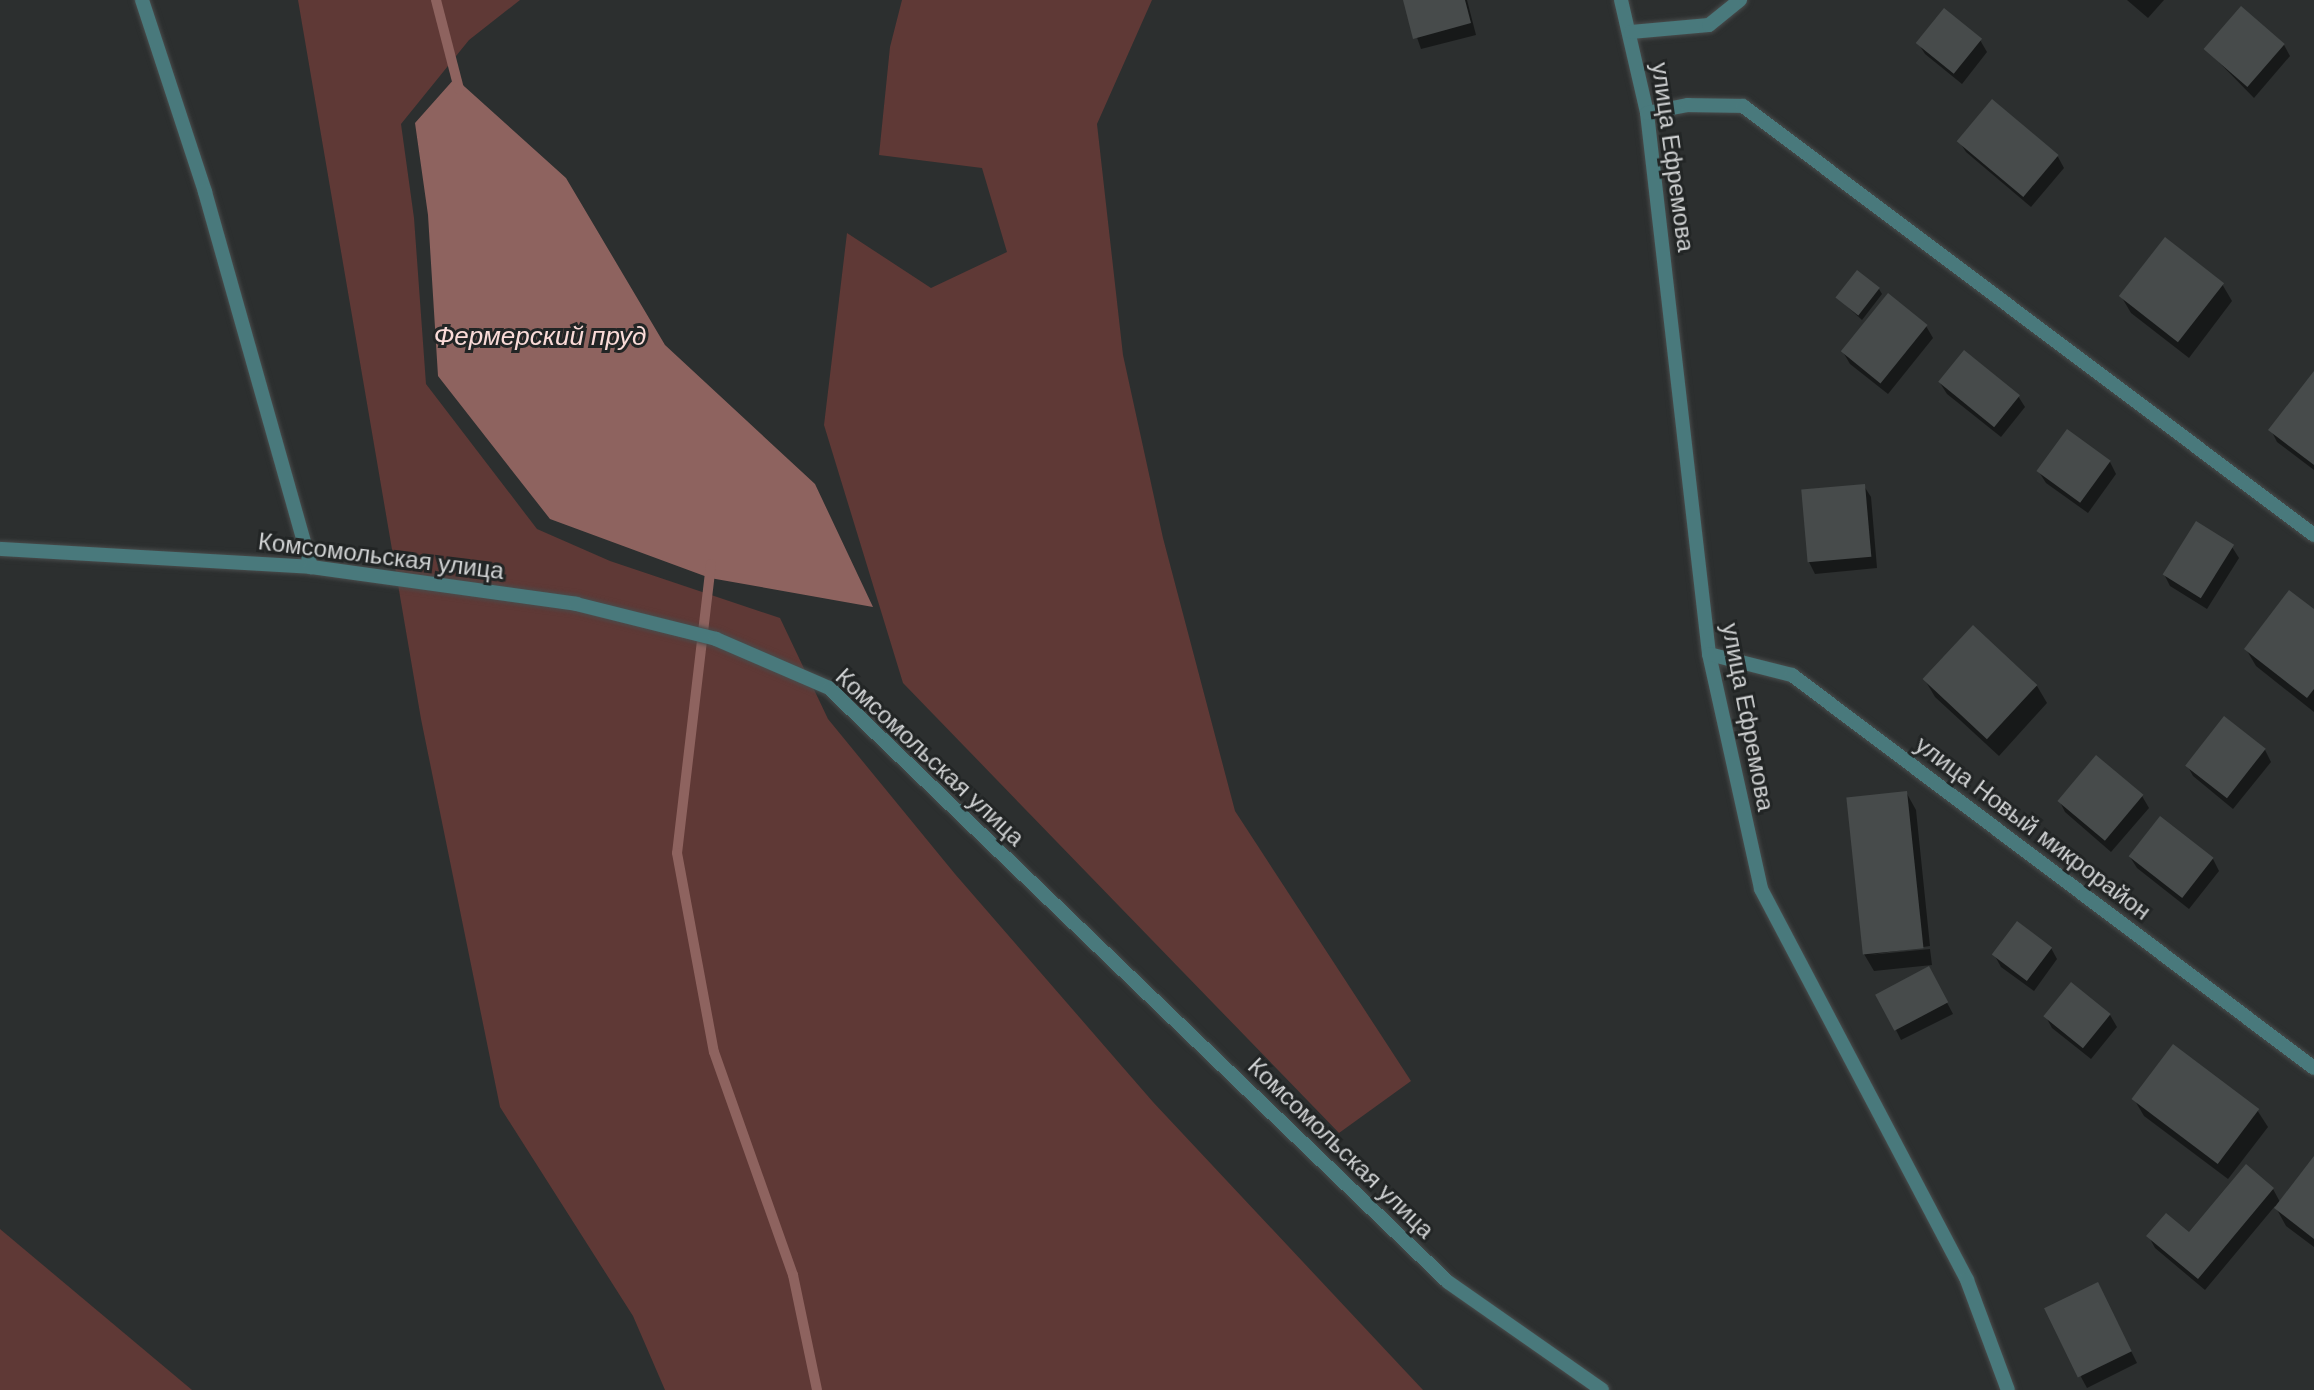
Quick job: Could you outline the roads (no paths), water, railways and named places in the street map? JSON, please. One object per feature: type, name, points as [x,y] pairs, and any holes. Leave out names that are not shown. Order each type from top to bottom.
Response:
[{"type":"street","points":[[142,0],[205,192],[311,567]]},
{"type":"street","name":"улица Ефремова","points":[[1621,0],[1631,32],[1647,113],[1709,654],[1761,889],[1967,1280],[2008,1390]]},
{"type":"street","points":[[1631,32],[1709,25],[1740,0]]},
{"type":"street","points":[[1647,113],[1688,105],[1743,106],[2314,535]]},
{"type":"street","name":"Комсомольская улица","points":[[0,549],[311,567],[576,604],[716,639],[829,688],[1448,1282],[1602,1390]]},
{"type":"street","name":"улица Новый микрорайон","points":[[1709,654],[1792,675],[2314,1068]]},
{"type":"water","name":"Фермерский пруд","points":[[455,78],[566,178],[665,345],[815,484],[873,607],[710,578],[550,519],[438,376],[428,215],[415,123]]},
{"type":"waterway","points":[[436,0],[459,89]]},
{"type":"waterway","points":[[711,564],[677,853],[714,1052],[793,1275],[817,1390]]}]
